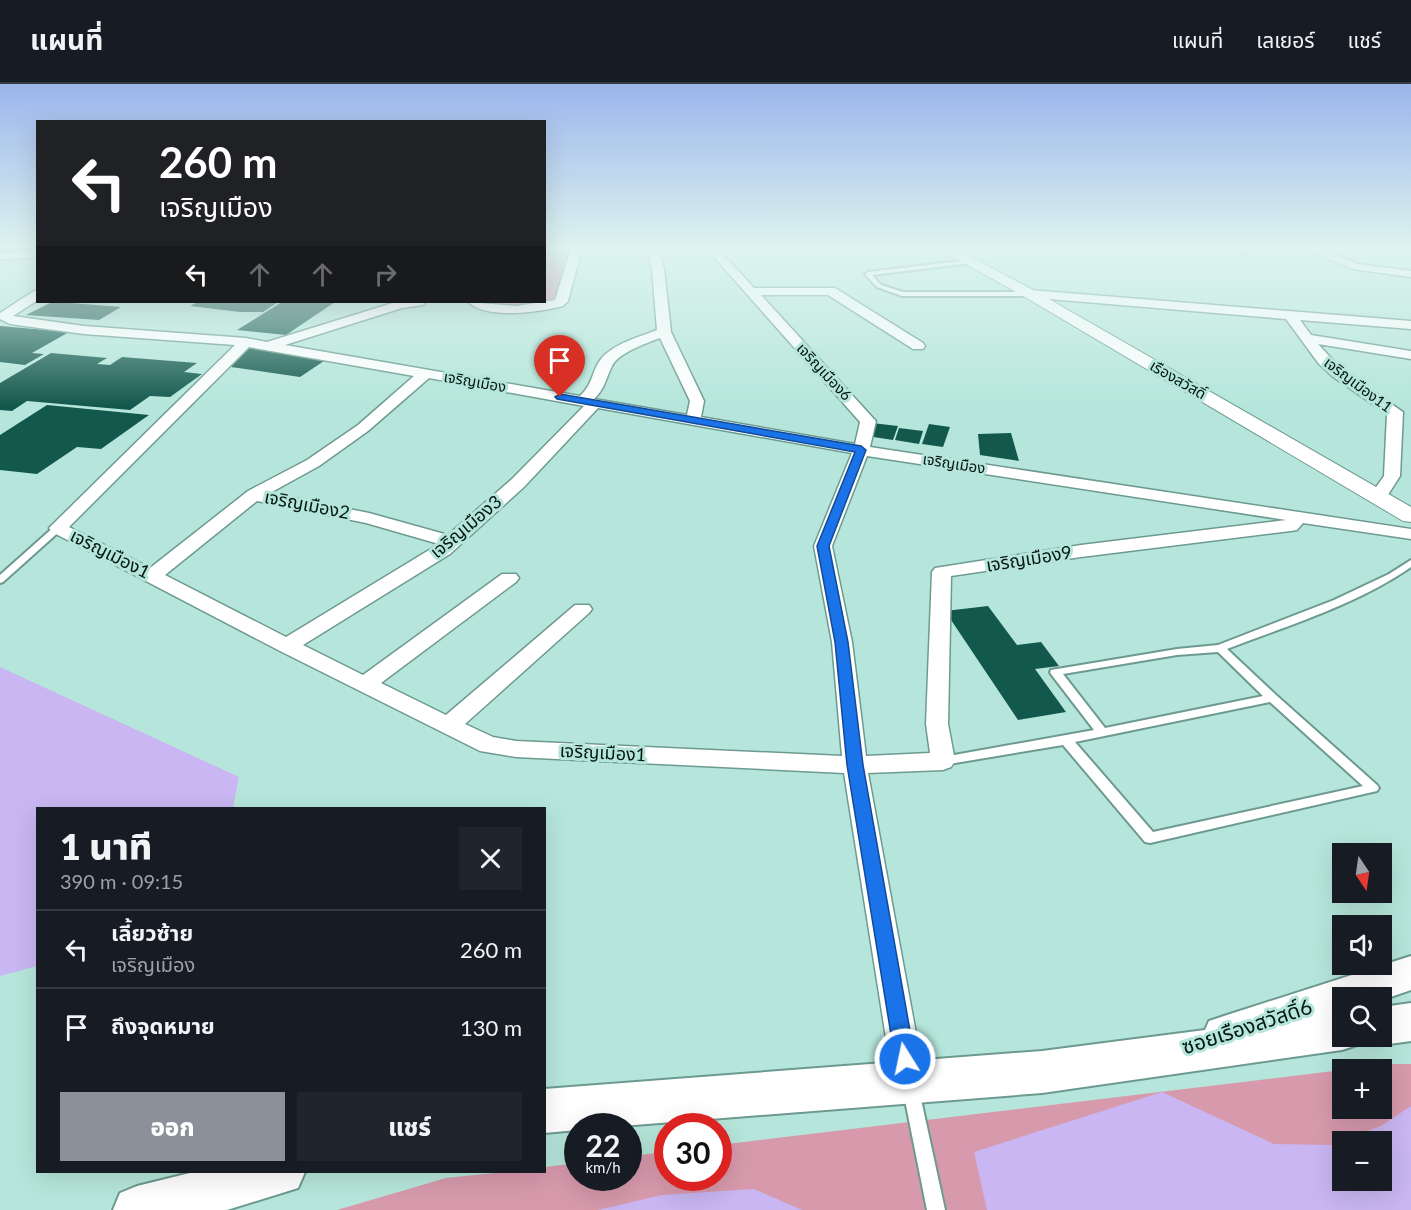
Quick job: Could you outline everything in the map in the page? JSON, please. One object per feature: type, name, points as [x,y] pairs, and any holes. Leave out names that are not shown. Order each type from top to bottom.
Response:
[{"type":"main road","name":"ซอยเรืองสวัสดิ์6","points":[[1151,1059],[1411,973]]},
{"type":"main road","points":[[1392,1025],[1411,1022]]},
{"type":"main road","points":[[546,1111],[1042,1072],[1151,1059],[1332,1032]]},
{"type":"main road","points":[[137,1210],[278,1173]]},
{"type":"street","name":"เจริญเมือง","points":[[2,316],[27,301]]},
{"type":"street","points":[[477,303],[517,309],[559,303],[562,301]]},
{"type":"street","points":[[661,301],[664,332],[697,401],[693,420]]},
{"type":"street","name":"เจริญเมือง6","points":[[758,301],[868,421],[861,450]]},
{"type":"street","points":[[846,301],[918,346]]},
{"type":"street","name":"เรืองสวัสดิ์","points":[[1041,301],[1411,516]]},
{"type":"street","points":[[1111,301],[1411,325]]},
{"type":"street","points":[[267,346],[410,303]]},
{"type":"street","name":"เจริญเมือง11","points":[[1290,315],[1324,361],[1337,373],[1395,411],[1392,476],[1378,497]]},
{"type":"street","name":"เจริญเมือง","points":[[2,316],[10,320],[84,330],[246,342],[861,450],[1411,534]]},
{"type":"street","name":"เจริญเมือง3","points":[[287,645],[443,550],[518,483],[589,402],[606,362],[611,357],[633,344],[664,332]]},
{"type":"street","points":[[1306,338],[1411,355]]},
{"type":"street","name":"เจริญเมือง1","points":[[246,342],[58,528],[488,745],[516,749],[855,765],[943,761]]},
{"type":"street","points":[[255,495],[313,463],[363,428],[425,374]]},
{"type":"street","points":[[1395,411],[1411,418]]},
{"type":"street","points":[[861,450],[823,546],[842,642],[855,765],[909,1082]]},
{"type":"street","name":"เจริญเมือง2","points":[[152,576],[255,495],[369,518],[451,542]]},
{"type":"street","name":"เจริญเมือง9","points":[[943,761],[938,724],[942,573],[1081,551],[1291,526],[1298,517]]},
{"type":"street","points":[[365,684],[509,578]]},
{"type":"street","points":[[449,725],[582,609]]},
{"type":"lane","points":[[0,580],[58,528]]},
{"type":"lane","points":[[1102,733],[1055,672],[1177,652],[1220,648],[1338,602],[1392,576],[1411,563]]},
{"type":"lane","points":[[1066,740],[1150,838],[1373,788],[1220,648]]},
{"type":"lane","points":[[943,761],[1066,740],[1272,698]]},
{"type":"lane","points":[[909,1082],[936,1210]]},
{"type":"shaded area","points":[[546,301],[558,301],[557,304],[497,308],[479,303],[546,303]]},
{"type":"shaded area","points":[[0,667],[239,777],[233,807],[36,807],[36,966],[0,976]]},
{"type":"shaded area","points":[[1392,1064],[1411,1064],[1411,1210],[337,1210],[446,1178],[494,1173],[546,1173],[546,1167],[564,1165],[564,1191],[642,1191],[642,1155],[654,1153],[654,1191],[732,1191],[732,1143],[1332,1071],[1332,1119],[1392,1119]]},
{"type":"shaded area","points":[[1162,1092],[1274,1144],[1332,1145],[1332,1191],[1392,1191],[1392,1131],[1368,1131],[1381,1126],[1411,1106],[1411,1210],[987,1210],[974,1152]]},
{"type":"shaded area","points":[[754,1189],[802,1210],[598,1210],[662,1195]]},
{"type":"building","points":[[50,303],[121,307],[99,320],[26,315]]},
{"type":"building","points":[[196,303],[276,303],[263,312],[240,312],[190,306]]},
{"type":"building","points":[[280,303],[334,303],[286,335],[237,330]]},
{"type":"building","points":[[0,326],[69,332],[32,353],[44,354],[25,365],[0,362]]},
{"type":"building","points":[[249,347],[330,357],[300,377],[231,367]]},
{"type":"building","points":[[51,353],[107,358],[97,364],[110,365],[122,357],[197,363],[184,372],[202,374],[170,397],[150,396],[130,410],[27,401],[12,411],[0,410],[0,383]]},
{"type":"building","points":[[47,405],[149,415],[101,449],[77,447],[37,474],[0,470],[0,435]]},
{"type":"building","points":[[872,423],[898,426],[893,440],[867,436]]},
{"type":"building","points":[[929,424],[950,427],[943,447],[922,444]]},
{"type":"building","points":[[899,428],[923,431],[919,444],[895,440]]},
{"type":"building","points":[[1011,433],[1019,461],[980,455],[978,434]]},
{"type":"building","points":[[988,606],[1017,645],[1041,642],[1059,666],[1035,669],[1066,712],[1018,720],[945,611]]},
{"type":"route","points":[[560,397],[861,450],[823,546],[842,642],[855,765],[905,1059]]}]
